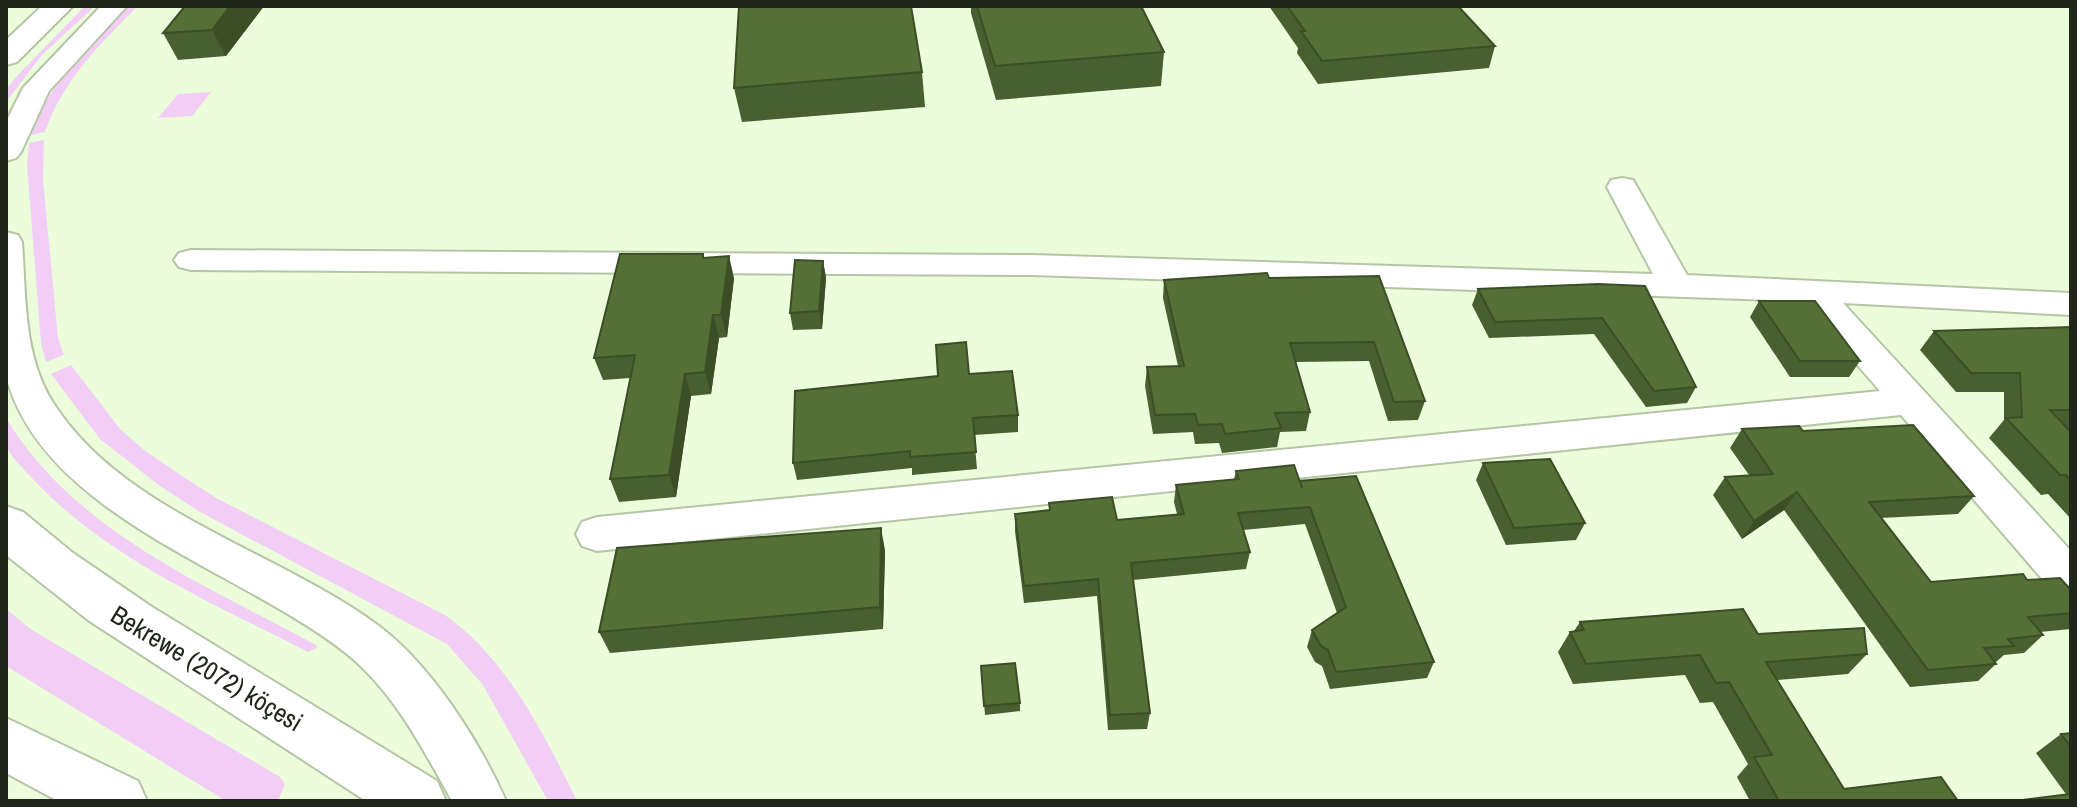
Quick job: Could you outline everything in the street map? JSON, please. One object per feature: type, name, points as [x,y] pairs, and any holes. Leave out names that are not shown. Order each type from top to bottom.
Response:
[{"type":"main road","points":[[6,56],[59,6]]},
{"type":"main road","name":"Bekrewe (2072) köçesi","points":[[6,525],[41,559],[101,604],[337,748],[416,801]]},
{"type":"main road","points":[[6,744],[117,801]]},
{"type":"street","points":[[6,152],[37,88],[115,6]]},
{"type":"street","points":[[1622,187],[1676,286]]},
{"type":"street","points":[[6,242],[14,351],[31,396],[54,433],[80,463],[164,522],[306,603],[364,641],[405,684],[432,721],[480,801]]},
{"type":"street","points":[[191,260],[1032,265],[1812,290],[2071,304]]},
{"type":"street","points":[[1812,290],[2071,581]]},
{"type":"street","points":[[597,534],[1911,401]]},
{"type":"shaded area","points":[[85,6],[95,6],[42,55],[6,102],[6,90],[15,78]]},
{"type":"shaded area","points":[[128,6],[138,6],[72,79],[45,132],[31,135],[59,80]]},
{"type":"shaded area","points":[[211,92],[192,116],[158,118],[178,94]]},
{"type":"shaded area","points":[[44,140],[43,180],[58,338],[64,355],[46,362],[41,343],[27,165],[29,143]]},
{"type":"shaded area","points":[[71,365],[120,429],[179,474],[218,499],[445,615],[467,633],[487,653],[522,699],[577,801],[548,801],[483,685],[447,644],[200,512],[160,486],[100,439],[51,374]]},
{"type":"shaded area","points":[[6,418],[35,458],[68,493],[105,524],[187,576],[317,648],[308,652],[198,596],[126,555],[93,532],[61,506],[13,457],[6,443]]},
{"type":"shaded area","points":[[6,609],[32,630],[280,777],[285,784],[278,801],[226,801],[6,666]]},
{"type":"building","points":[[185,6],[230,6],[212,30],[163,33]]},
{"type":"building","points":[[739,6],[911,6],[922,72],[734,88]]},
{"type":"building","points":[[977,6],[1141,6],[1164,52],[995,66]]},
{"type":"building","points":[[1287,6],[1458,6],[1495,46],[1322,61]]},
{"type":"building","points":[[620,254],[703,254],[703,258],[729,256],[721,315],[713,315],[705,372],[685,374],[669,475],[610,479],[635,355],[594,358]]},
{"type":"building","points":[[795,260],[823,261],[819,311],[790,313]]},
{"type":"building","points":[[1267,273],[1269,278],[1379,276],[1425,401],[1394,402],[1374,342],[1290,343],[1310,412],[1275,413],[1281,428],[1225,434],[1222,424],[1198,425],[1195,414],[1155,415],[1147,367],[1184,366],[1164,280]]},
{"type":"building","points":[[1598,284],[1645,286],[1696,387],[1654,391],[1602,318],[1495,322],[1478,289]]},
{"type":"building","points":[[1759,301],[1815,301],[1860,361],[1800,361]]},
{"type":"building","points":[[2071,327],[2071,410],[2050,410],[2071,432],[2071,480],[2066,475],[2060,475],[2006,418],[2022,417],[2020,373],[1971,373],[1934,331]]},
{"type":"building","points":[[966,342],[969,374],[1012,371],[1018,415],[973,418],[976,452],[910,457],[910,451],[793,463],[795,391],[938,376],[936,345]]},
{"type":"building","points":[[1913,425],[1974,496],[1869,502],[1931,582],[2023,574],[2027,580],[2060,578],[2071,590],[2071,613],[2028,617],[2043,635],[2008,639],[2014,646],[1984,648],[1996,664],[1928,670],[1797,492],[1754,521],[1725,477],[1773,474],[1742,429],[1799,426],[1803,431]]},
{"type":"building","points":[[1550,459],[1585,523],[1514,528],[1483,463]]},
{"type":"building","points":[[1294,465],[1302,488],[1300,481],[1356,476],[1434,662],[1336,672],[1328,650],[1321,646],[1312,630],[1346,607],[1310,507],[1238,513],[1250,552],[1131,563],[1150,713],[1110,715],[1098,579],[1024,586],[1015,514],[1050,510],[1049,503],[1112,497],[1117,520],[1184,514],[1176,485],[1239,479],[1236,471]]},
{"type":"building","points":[[881,528],[880,607],[599,632],[617,548]]},
{"type":"building","points":[[1743,609],[1758,634],[1864,628],[1867,654],[1766,662],[1844,789],[1941,777],[1958,801],[1779,801],[1754,757],[1772,755],[1729,682],[1716,683],[1700,655],[1586,664],[1570,632],[1584,630],[1580,622]]},
{"type":"building","points":[[1015,663],[1020,703],[984,706],[981,666]]},
{"type":"building","points":[[2071,733],[2071,747],[2061,734]]},
{"type":"building","points":[[2071,794],[2071,801],[2015,801]]}]
